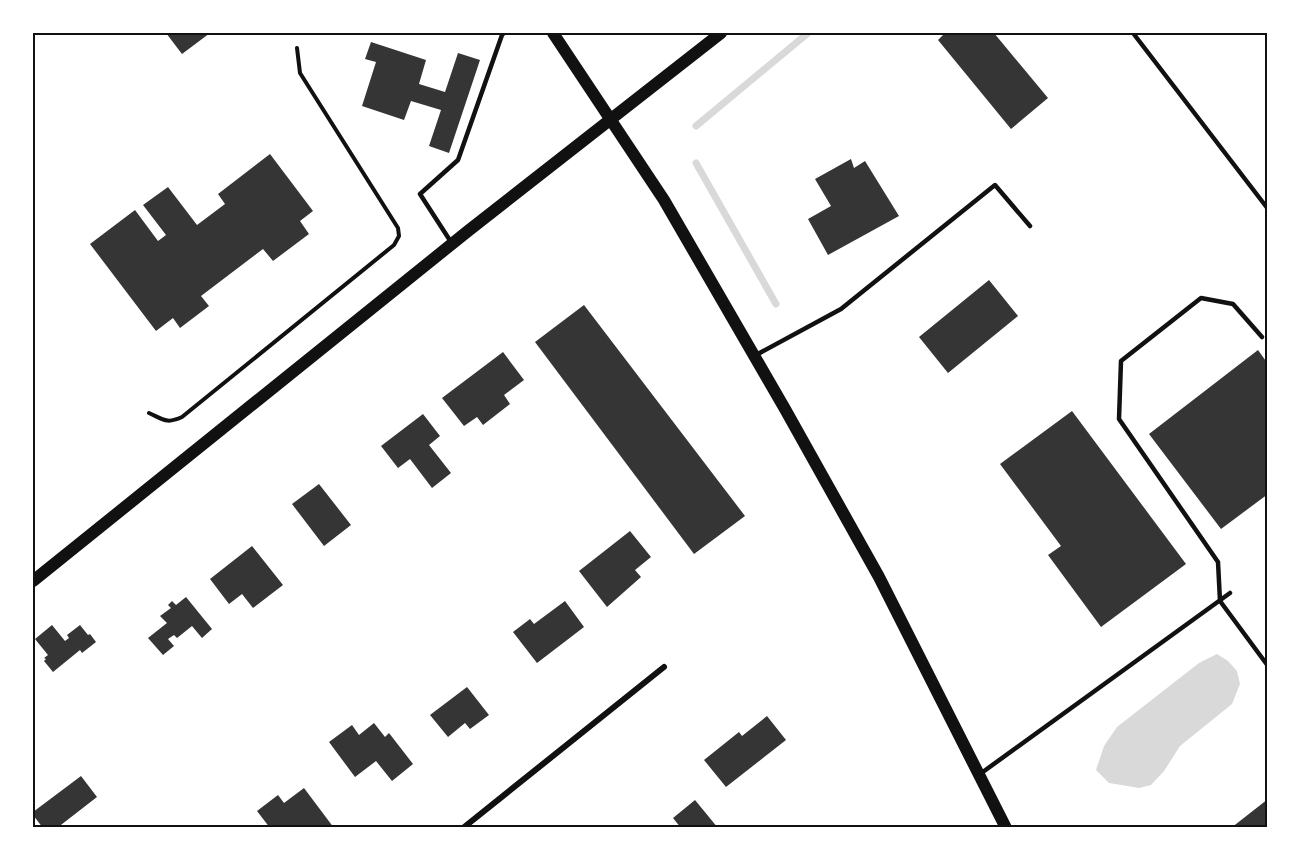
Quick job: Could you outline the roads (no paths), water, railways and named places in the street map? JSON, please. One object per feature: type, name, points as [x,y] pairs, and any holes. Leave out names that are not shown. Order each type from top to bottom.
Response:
[{"type":"main road","points":[[33,581],[453,243],[721,33]]},
{"type":"main road","points":[[558,36],[675,218],[755,355],[879,577],[1006,828]]},
{"type":"street","points":[[463,828],[664,667]]},
{"type":"lane","points":[[453,243],[420,194],[458,160],[504,33]]},
{"type":"lane","points":[[1133,33],[1268,209]]},
{"type":"lane","points":[[755,355],[841,309],[995,185],[1030,226]]},
{"type":"lane","points":[[1262,337],[1233,304],[1201,298],[1121,361],[1119,419],[1218,562],[1220,601],[1268,666]]},
{"type":"lane","points":[[979,775],[1230,593]]},
{"type":"waterway","points":[[696,126],[808,33]]},
{"type":"waterway","points":[[696,163],[776,304]]}]
